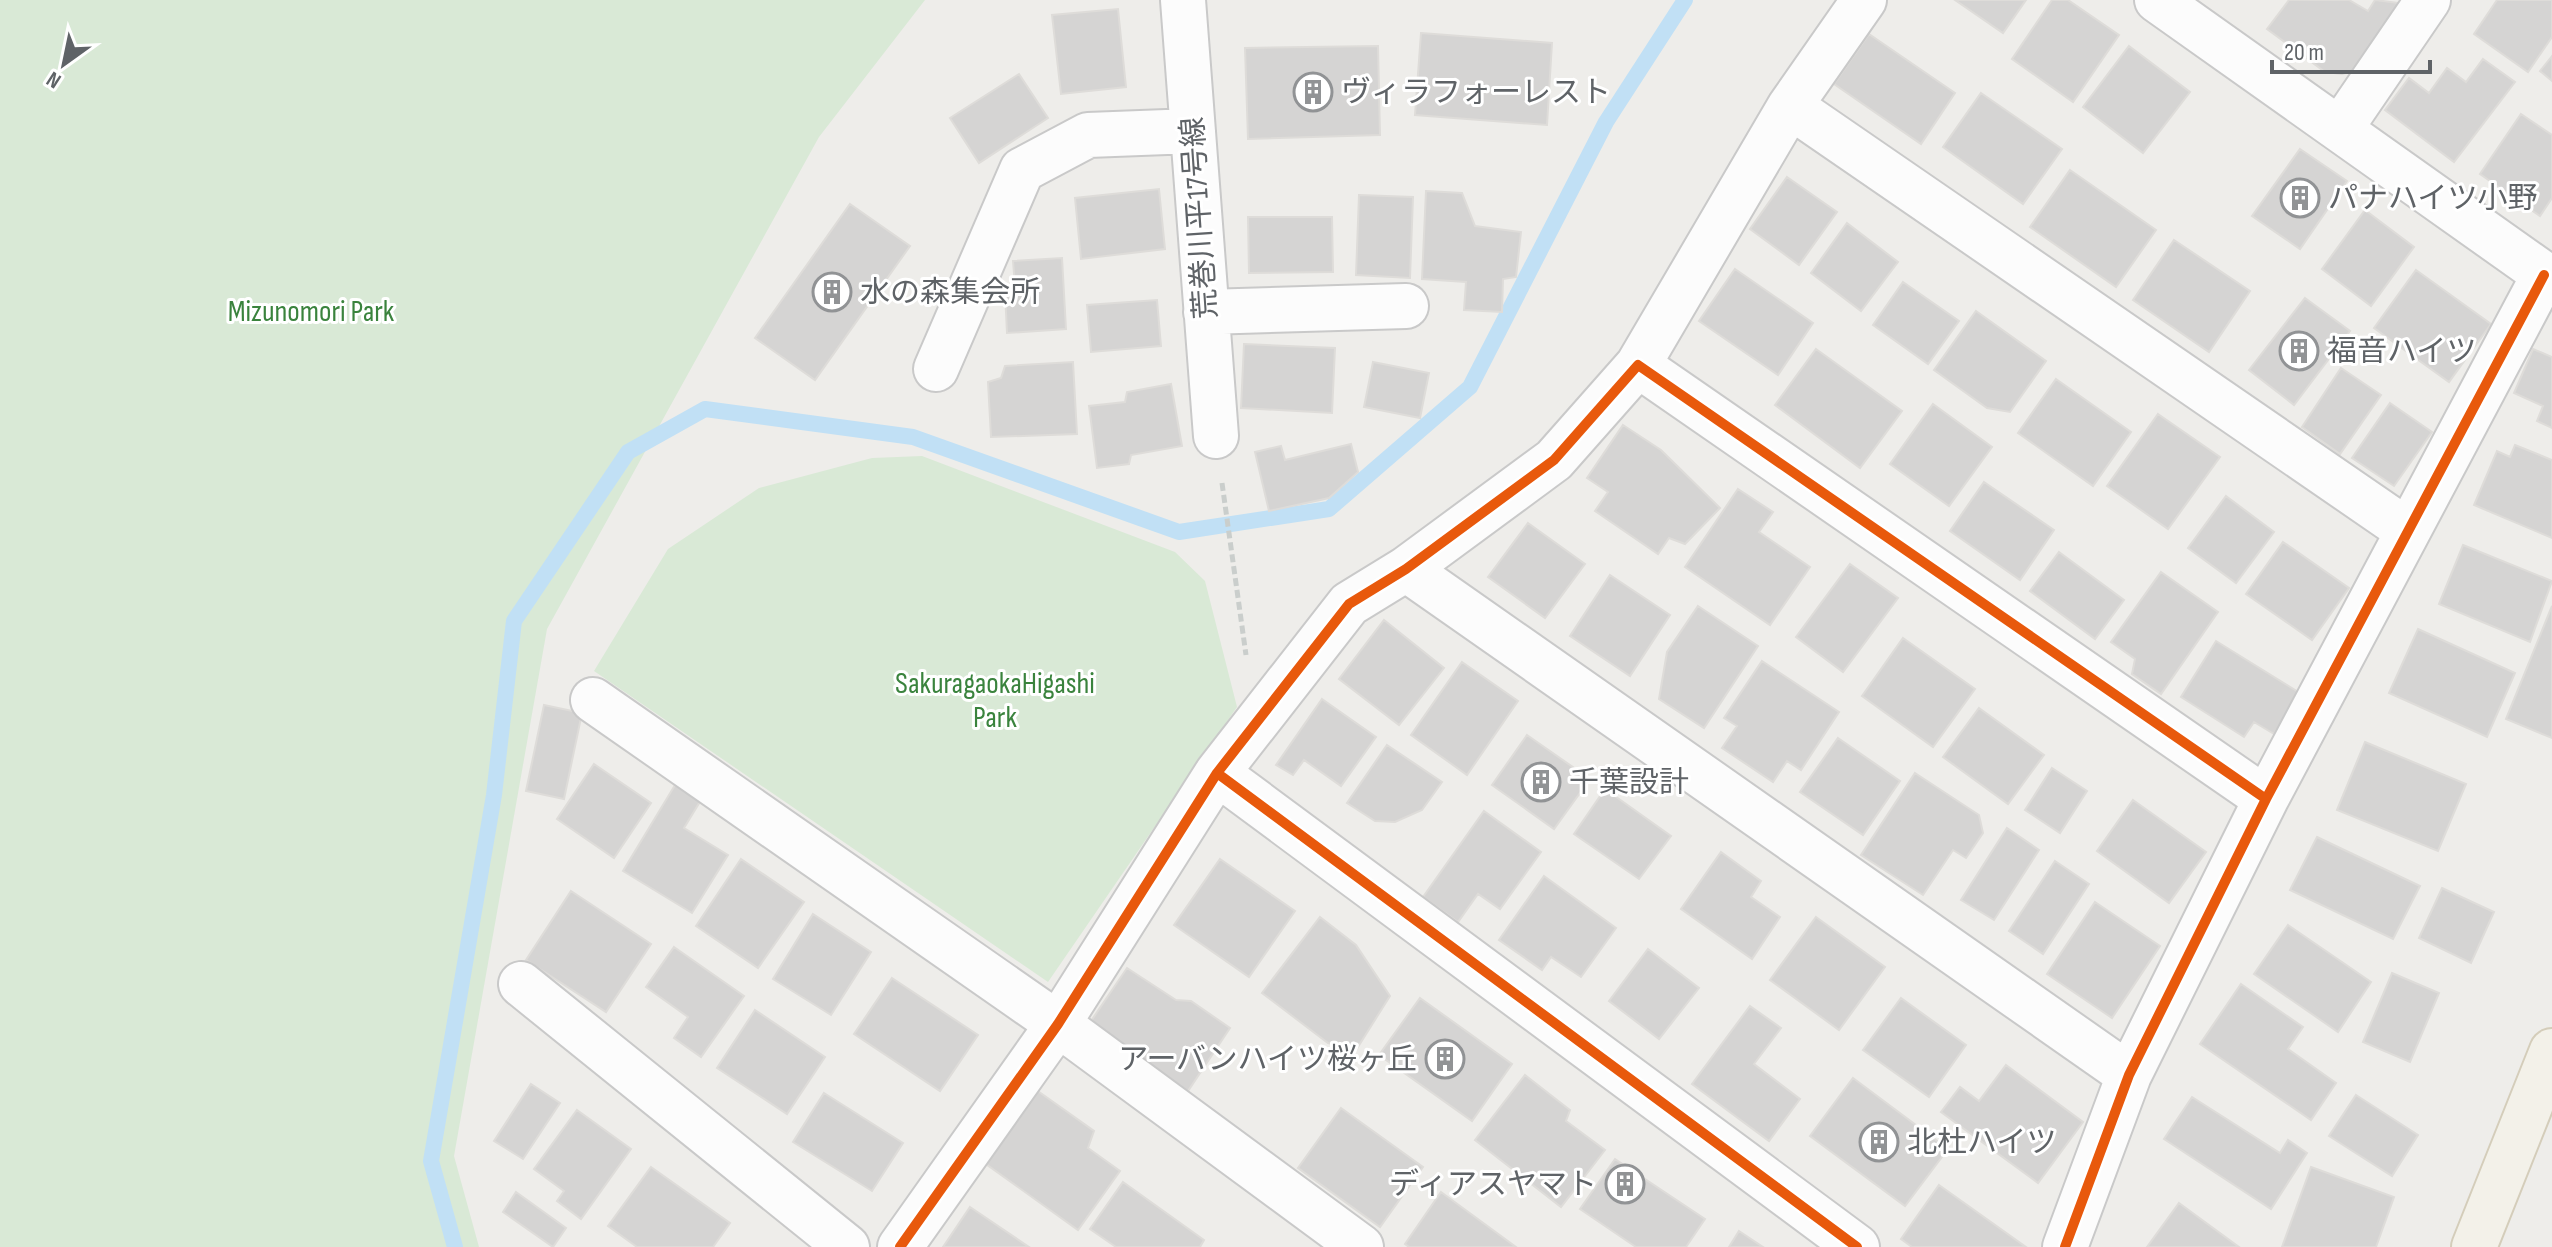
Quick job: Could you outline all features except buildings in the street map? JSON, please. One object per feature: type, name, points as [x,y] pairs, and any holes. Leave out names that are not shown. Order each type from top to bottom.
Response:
[{"type":"main road","points":[[2474,1247],[2552,1051]]},
{"type":"street","name":"荒巻川平17号線","points":[[1183,0],[1216,436]]},
{"type":"street","points":[[900,1247],[1058,1024],[1217,773],[1349,604],[1406,569],[1554,460],[1638,365],[1790,106],[1864,0]]},
{"type":"street","points":[[2065,1247],[2129,1075],[2266,799],[2408,531],[2548,277],[2157,0]]},
{"type":"street","points":[[2340,129],[2428,0]]},
{"type":"street","points":[[1790,106],[2408,531]]},
{"type":"street","points":[[936,369],[1022,170],[1088,135],[1193,131]]},
{"type":"street","points":[[1206,312],[1406,306]]},
{"type":"street","points":[[1638,365],[2266,799]]},
{"type":"street","points":[[1406,569],[2129,1075]]},
{"type":"street","points":[[593,700],[1058,1024],[1361,1247]]},
{"type":"street","points":[[1217,773],[1857,1247]]},
{"type":"street","points":[[521,984],[847,1247]]},
{"type":"path","points":[[1223,490],[1256,723]]},
{"type":"green space","name":"Mizunomori Park","points":[[0,0],[925,0],[819,137],[547,629],[454,1156],[479,1247],[0,1247]]},
{"type":"green space","name":"SakuragaokaHigashi Park","points":[[922,456],[1175,552],[1205,581],[1237,707],[1048,982],[594,671],[668,549],[759,488],[872,458]]},
{"type":"waterway","points":[[455,1247],[431,1161],[494,795],[514,621],[628,452],[705,409],[913,437],[1179,532],[1329,509],[1470,387],[1606,122],[1685,0]]},
{"type":"cycle path","points":[[2065,1247],[2129,1075],[2266,799],[2544,275]]},
{"type":"cycle path","points":[[1217,773],[1349,604],[1406,569],[1554,460],[1638,365],[2266,799]]},
{"type":"cycle path","points":[[900,1247],[1058,1024],[1217,773],[1857,1247]]},
{"type":"place","name":"ヴィラフォーレスト","points":[[1313,92]]},
{"type":"place","name":"パナハイツ小野","points":[[2300,198]]},
{"type":"place","name":"水の森集会所","points":[[832,292]]},
{"type":"place","name":"福音ハイツ","points":[[2299,351]]},
{"type":"place","name":"千葉設計","points":[[1541,782]]},
{"type":"place","name":"アーバンハイツ桜ヶ丘","points":[[1445,1059]]},
{"type":"place","name":"北杜ハイツ","points":[[1879,1142]]},
{"type":"place","name":"ディアスヤマト","points":[[1625,1184]]}]
